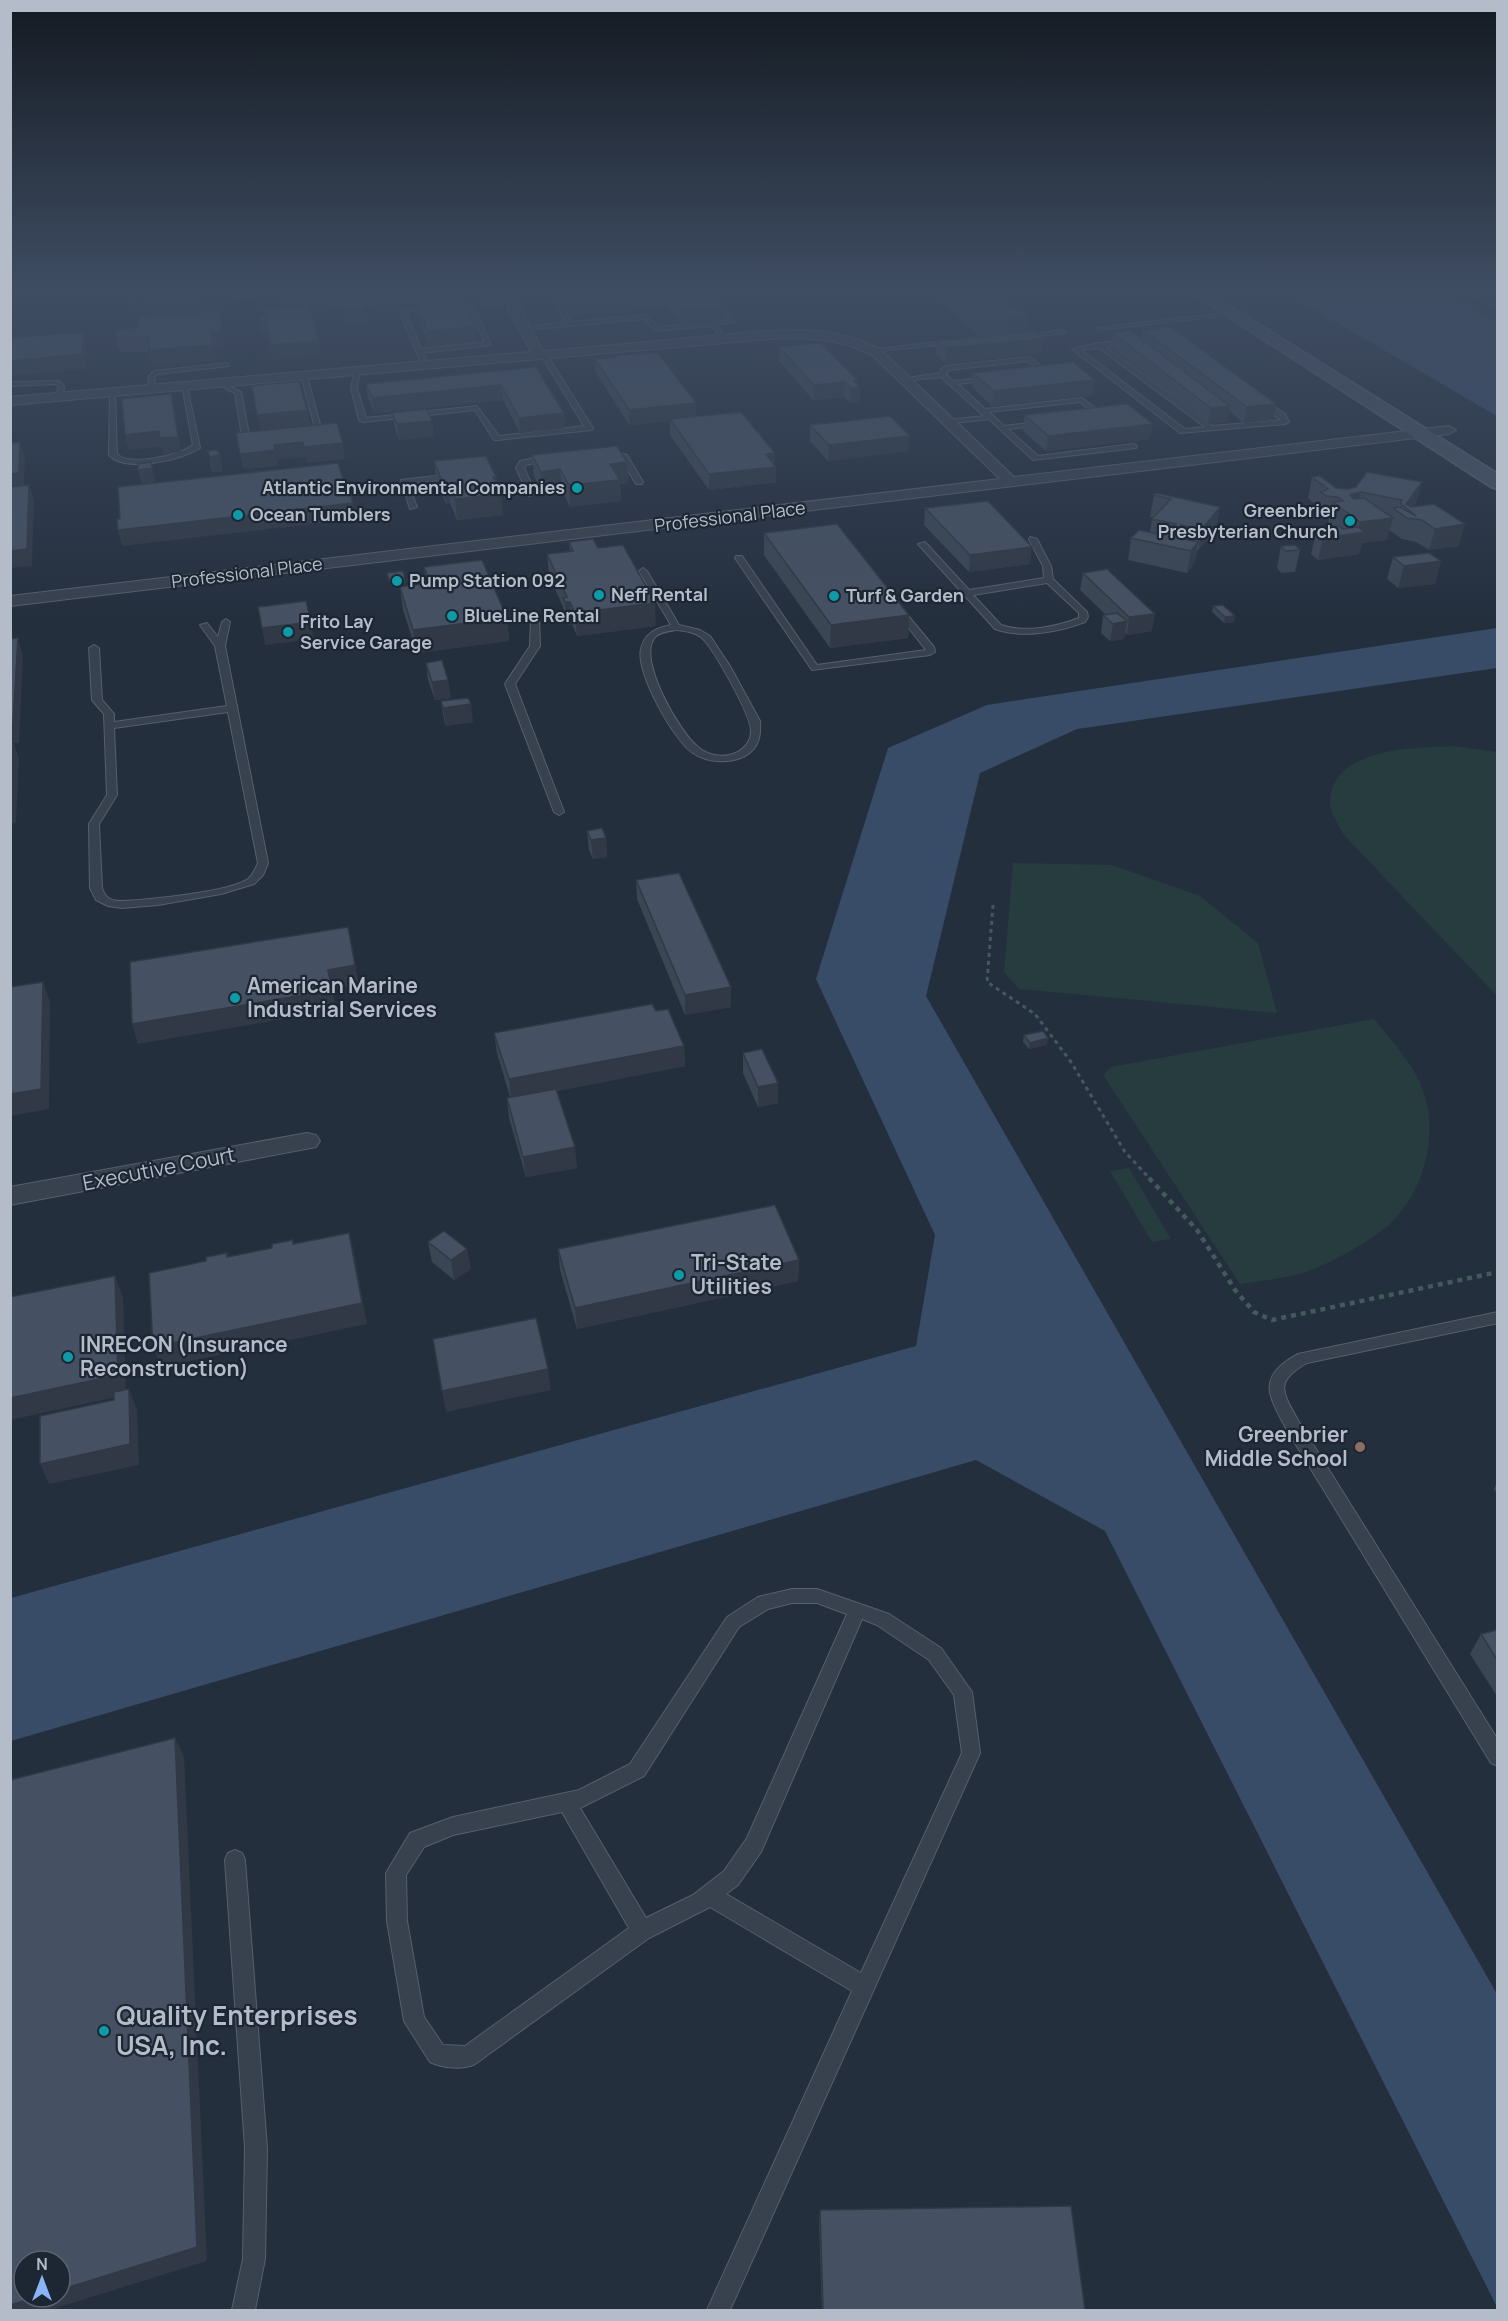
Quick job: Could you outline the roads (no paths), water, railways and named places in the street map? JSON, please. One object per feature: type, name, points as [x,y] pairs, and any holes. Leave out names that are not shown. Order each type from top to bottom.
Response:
[{"type":"main road","points":[[1381,400],[1426,426],[1497,483]]},
{"type":"main road","points":[[1426,426],[1449,430],[1469,442]]},
{"type":"street","points":[[926,400],[1012,483]]},
{"type":"street","name":"Professional Place","points":[[10,601],[1012,483],[1426,426]]},
{"type":"street","name":"Executive Court","points":[[10,1196],[307,1141]]},
{"type":"lane","points":[[112,400],[113,455],[118,460],[127,462],[179,456],[191,452],[197,446],[187,400]]},
{"type":"lane","points":[[117,400],[123,403]]},
{"type":"lane","points":[[239,400],[246,437],[267,435]]},
{"type":"lane","points":[[298,432],[319,430],[311,400]]},
{"type":"lane","points":[[357,400],[363,420],[477,408],[497,438],[589,428],[572,400]]},
{"type":"lane","points":[[971,400],[1036,458],[1132,446]]},
{"type":"lane","points":[[983,411],[1079,400]]},
{"type":"lane","points":[[1082,400],[1102,416],[1091,417]]},
{"type":"lane","points":[[1142,400],[1178,428],[1189,432],[1285,422],[1286,419],[1259,400]]},
{"type":"lane","points":[[1173,400],[1212,429]]},
{"type":"lane","points":[[948,422],[991,417]]},
{"type":"lane","points":[[1234,418],[1244,425]]},
{"type":"lane","points":[[1002,428],[1047,423]]},
{"type":"lane","points":[[606,452],[624,457],[639,482]]},
{"type":"lane","points":[[532,494],[520,468],[523,464],[557,456]]},
{"type":"lane","points":[[413,507],[404,482],[460,475]]},
{"type":"lane","points":[[922,544],[1004,631],[1025,631],[1082,620],[1083,612],[1049,580],[1047,566],[1033,539]]},
{"type":"lane","points":[[739,558],[815,668],[930,652],[931,649],[889,598]]},
{"type":"lane","points":[[643,571],[676,627]]},
{"type":"lane","points":[[967,593],[1049,580]]},
{"type":"lane","points":[[535,618],[535,646],[510,684],[559,812]]},
{"type":"lane","points":[[94,648],[98,700],[109,714],[112,795],[94,824],[96,888],[100,898],[111,904],[131,904],[225,890],[248,883],[260,875],[263,863],[220,646],[226,622]]},
{"type":"lane","points":[[204,624],[220,646]]},
{"type":"lane","points":[[676,627],[694,630],[706,637],[755,721],[758,733],[756,742],[746,753],[725,757],[706,757],[694,749],[680,734],[644,657],[651,636],[660,630],[676,627]]},
{"type":"lane","points":[[110,726],[232,708]]},
{"type":"lane","points":[[1497,1317],[1303,1358],[1285,1366],[1276,1380],[1278,1398],[1293,1426],[1497,1756]]},
{"type":"lane","points":[[718,2310],[971,1753],[963,1692],[935,1654],[883,1619],[817,1596],[792,1596],[764,1602],[733,1622],[637,1770],[582,1799],[453,1826],[417,1840],[396,1873],[397,1921],[414,2021],[437,2055],[468,2057],[642,1931],[700,1902],[731,1878],[754,1845],[857,1610]]},
{"type":"lane","points":[[566,1802],[642,1931]]},
{"type":"lane","points":[[235,1860],[256,2148],[254,2259],[244,2310]]},
{"type":"lane","points":[[709,1895],[865,1987]]},
{"type":"water","points":[[1470,400],[1497,400],[1497,416]]},
{"type":"water","points":[[1497,628],[1497,668],[1077,729],[980,773],[926,996],[1497,1994],[1497,2307],[1105,1531],[976,1460],[11,1741],[11,1598],[916,1346],[935,1235],[816,979],[888,748],[987,705]]},
{"type":"place","name":"Atlantic Environmental Companies","points":[[577,488]]},
{"type":"place","name":"Ocean Tumblers","points":[[238,515]]},
{"type":"place","name":"Greenbrier Presbyterian Church","points":[[1350,521]]},
{"type":"place","name":"Pump Station 092","points":[[397,581]]},
{"type":"place","name":"Neff Rental","points":[[599,595]]},
{"type":"place","name":"Turf & Garden","points":[[834,596]]},
{"type":"place","name":"BlueLine Rental","points":[[452,616]]},
{"type":"place","name":"Frito Lay Service Garage","points":[[288,632]]},
{"type":"place","name":"American Marine Industrial Services","points":[[235,998]]},
{"type":"place","name":"Tri-State Utilities","points":[[679,1275]]},
{"type":"place","name":"INRECON (Insurance Reconstruction)","points":[[68,1357]]},
{"type":"place","name":"Greenbrier Middle School","points":[[1360,1447]]},
{"type":"place","name":"Quality Enterprises USA, Inc.","points":[[104,2031]]}]
